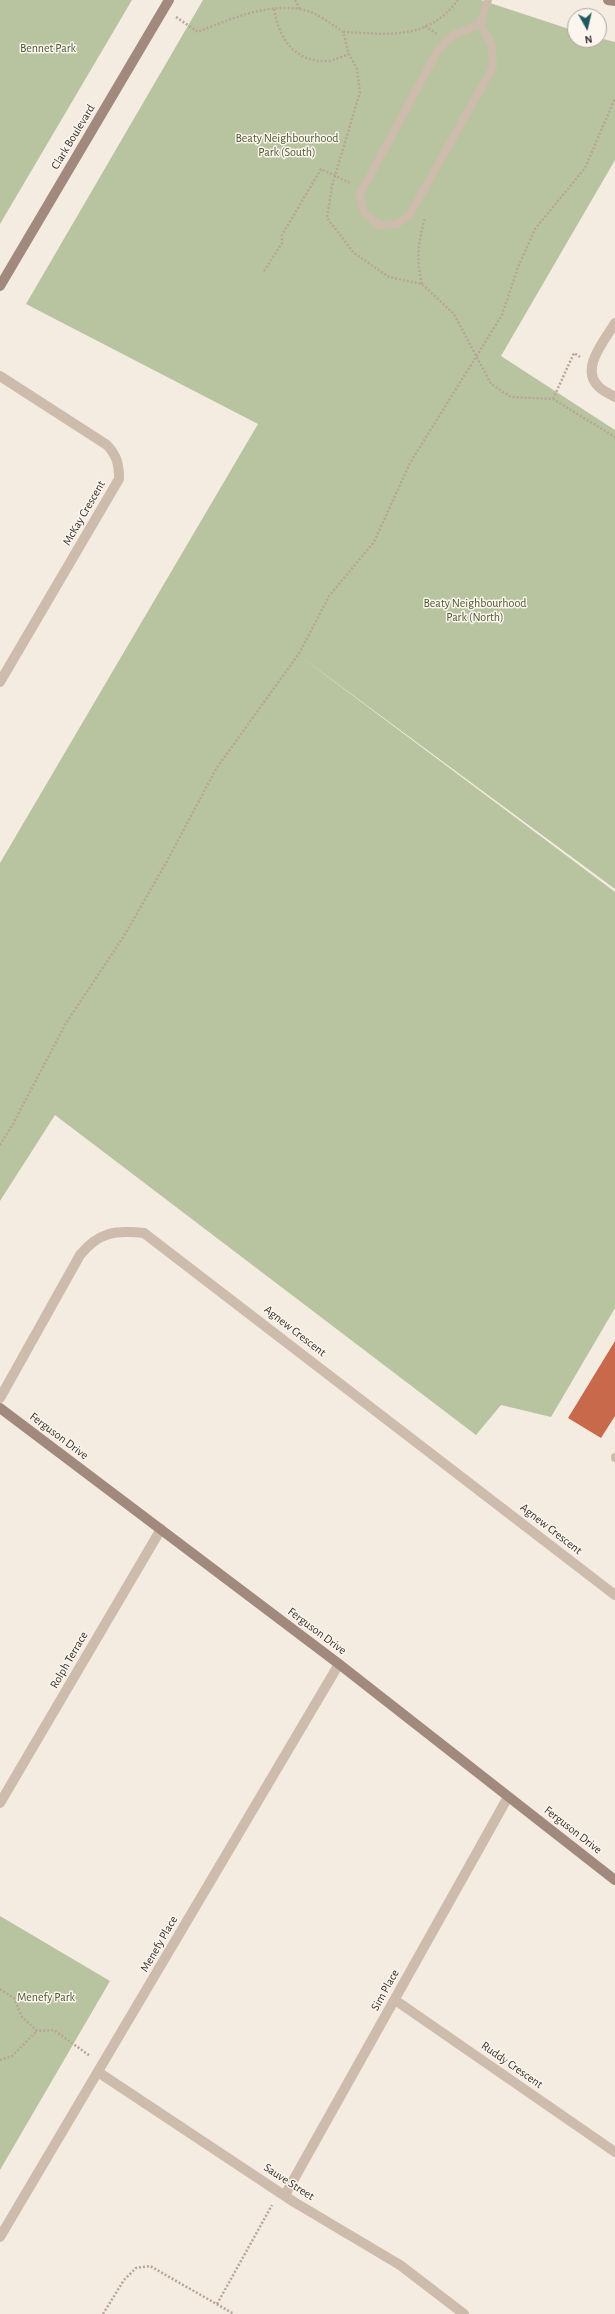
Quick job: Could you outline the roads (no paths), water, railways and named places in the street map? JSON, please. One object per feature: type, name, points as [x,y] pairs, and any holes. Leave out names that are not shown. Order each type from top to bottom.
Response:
[{"type":"street","points":[[608,0],[615,1]]},
{"type":"street","name":"Clark Boulevard","points":[[0,286],[166,4]]},
{"type":"street","points":[[615,323],[591,363],[592,377],[598,387],[615,397]]},
{"type":"street","name":"McKay Crescent","points":[[0,376],[107,445],[114,453],[119,465],[119,479],[0,682]]},
{"type":"street","name":"Agnew Crescent","points":[[0,1398],[80,1255],[90,1242],[107,1234],[126,1231],[144,1233],[615,1595]]},
{"type":"street","name":"Ferguson Drive","points":[[0,1408],[339,1664],[615,1880]]},
{"type":"street","name":"Rolph Terrace","points":[[0,1804],[161,1529]]},
{"type":"street","name":"Menefy Place","points":[[0,2237],[339,1664]]},
{"type":"street","name":"Sim Place","points":[[282,2193],[395,2000],[508,1797]]},
{"type":"street","name":"Ruddy Crescent","points":[[395,2000],[615,2152]]},
{"type":"street","name":"Sauve Street","points":[[100,2068],[282,2193],[400,2265],[464,2314]]},
{"type":"lane","points":[[480,24],[454,35],[438,50],[359,196],[364,212],[378,225],[397,224],[410,214],[493,67],[492,45],[480,24],[488,0]]},
{"type":"park label","name":"Bennet Park","points":[[48,48]]},
{"type":"park label","name":"Beaty Neighbourhood Park (South)","points":[[287,145]]},
{"type":"park label","name":"Beaty Neighbourhood Park (North)","points":[[475,610]]},
{"type":"park label","name":"Menefy Park","points":[[46,1997]]}]
